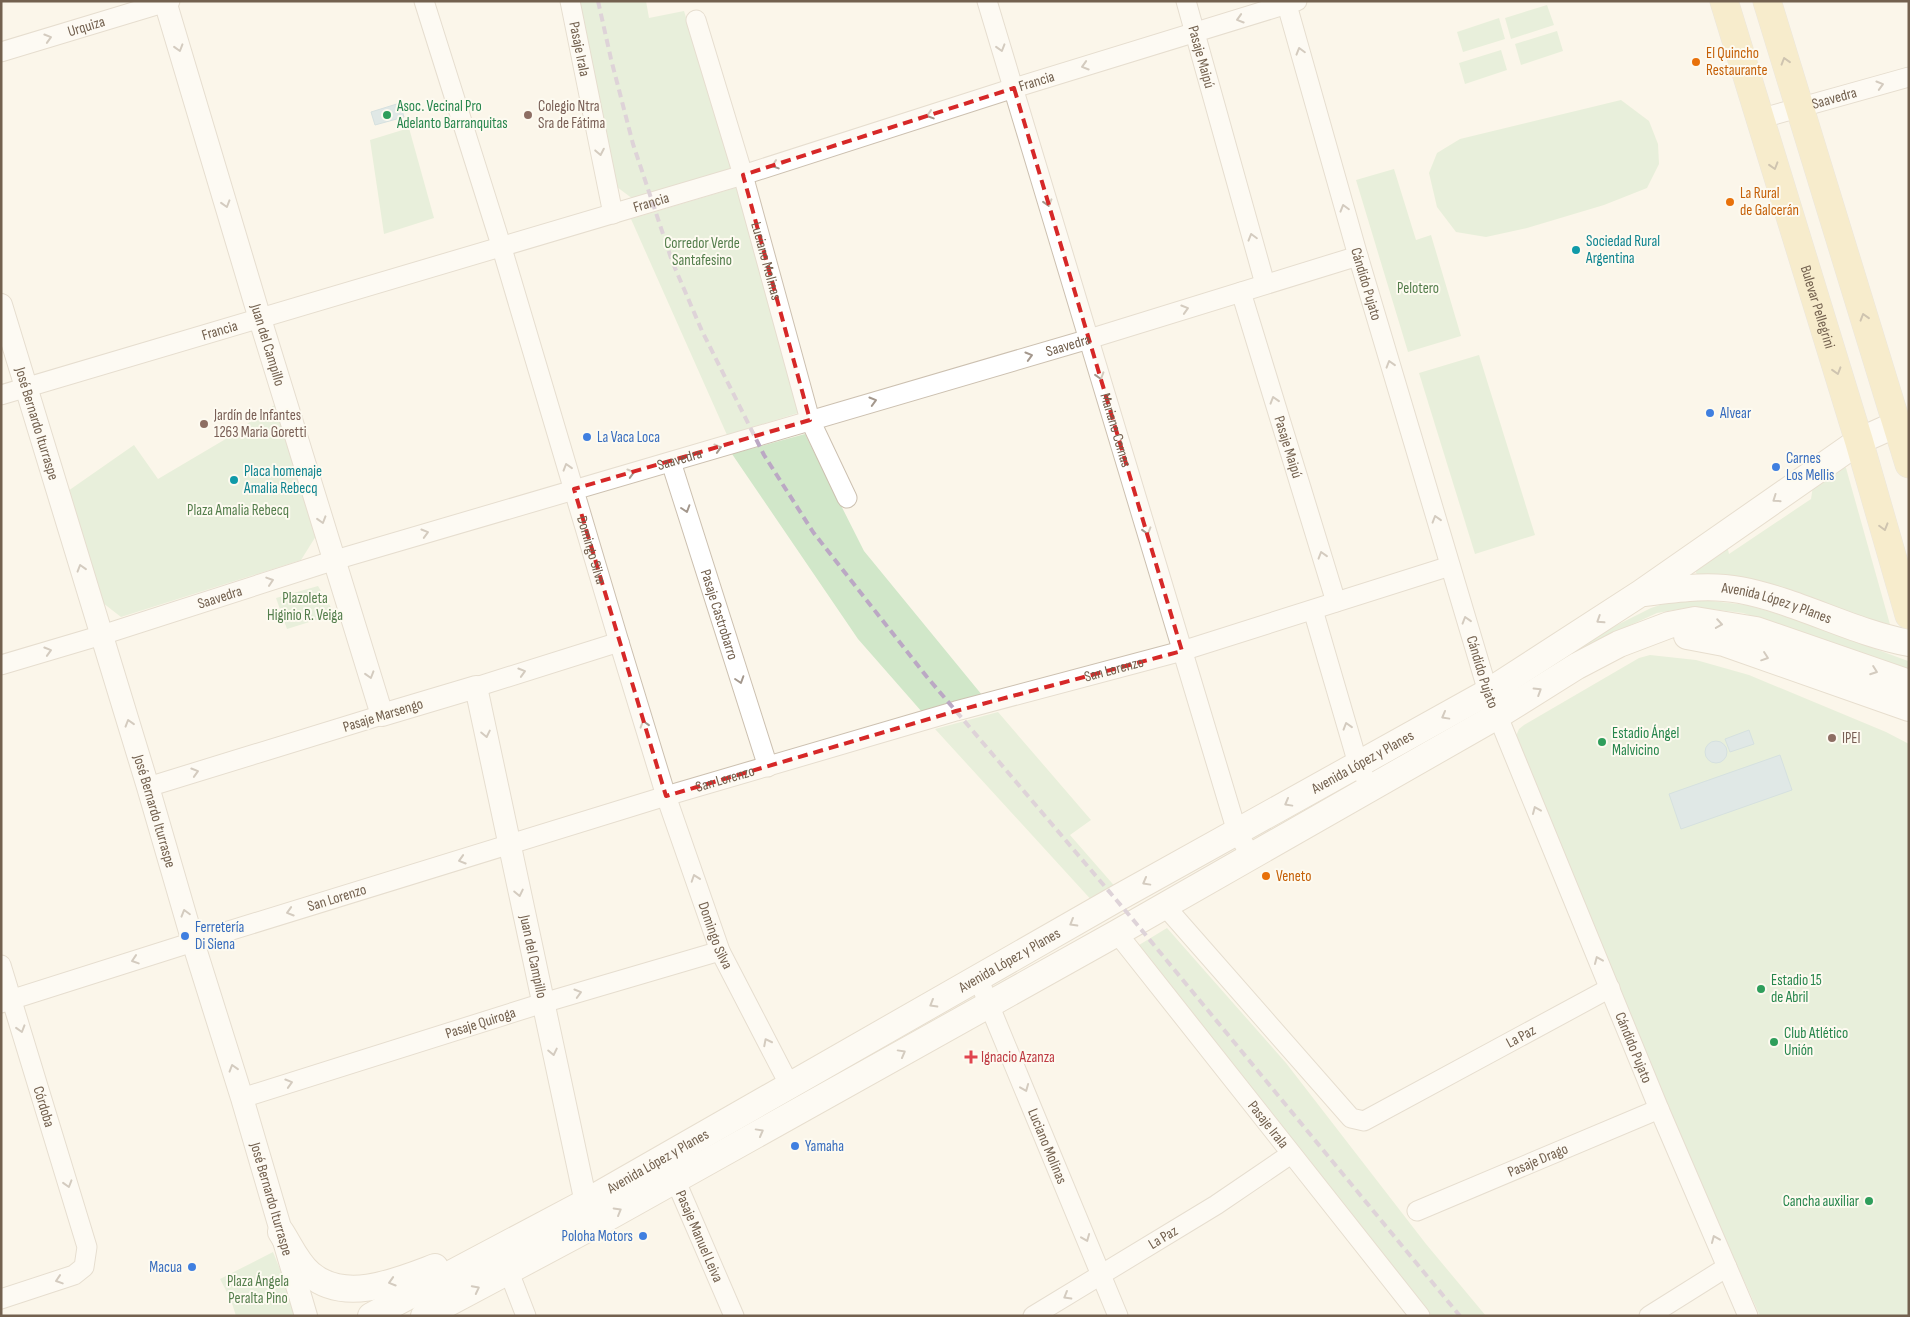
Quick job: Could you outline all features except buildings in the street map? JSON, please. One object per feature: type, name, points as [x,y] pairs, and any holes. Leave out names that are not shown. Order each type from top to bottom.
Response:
[{"type":"main road","name":"Bulevar Pellegrini","points":[[1724,1],[1859,441],[1909,615]]},
{"type":"main road","points":[[1767,1],[1799,108],[1903,422],[1909,464]]},
{"type":"main road","points":[[1859,441],[1903,422]]},
{"type":"main road","name":"Avenida López y Planes","points":[[428,1314],[591,1227],[670,1168],[790,1086],[978,978],[1488,692],[1641,593],[1859,441]]},
{"type":"main road","name":"Avenida López y Planes","points":[[1641,593],[1687,587],[1740,590],[1777,600],[1851,627],[1909,643]]},
{"type":"main road","name":"Avenida López y Planes","points":[[372,1316],[586,1202],[670,1168],[990,1004],[1497,716],[1584,662],[1619,644],[1669,625],[1695,620],[1756,630],[1909,683]]},
{"type":"main road","name":"Avenida López y Planes","points":[[1649,633],[1693,636],[1724,643],[1909,708]]},
{"type":"main road","points":[[281,1232],[300,1263],[311,1275],[333,1286],[359,1289],[399,1280],[537,1228]]},
{"type":"street","name":"Domingo Silva","points":[[424,1],[501,245],[666,796],[720,950],[790,1086]]},
{"type":"street","name":"Pasaje Irala","points":[[570,1],[613,214]]},
{"type":"street","name":"Mariano Comas","points":[[987,1],[1237,832],[1250,856]]},
{"type":"street","name":"Pasaje Maipú","points":[[1186,1],[1265,284]]},
{"type":"street","name":"Urquiza","points":[[1,52],[167,2]]},
{"type":"street","name":"Juan del Campillo","points":[[167,2],[260,319],[382,715]]},
{"type":"street","name":"Francia","points":[[1,395],[260,319],[501,245],[743,175],[1014,88],[1292,3]]},
{"type":"street","name":"Cándido Pujato","points":[[1292,3],[1358,256],[1488,692],[1659,1109],[1748,1316]]},
{"type":"street","name":"Luciano Molinas","points":[[696,20],[743,175],[810,420],[847,498]]},
{"type":"street","name":"Saavedra","points":[[1759,119],[1909,77]]},
{"type":"street","name":"Saavedra","points":[[1,665],[102,635],[334,560],[1089,338],[1358,256]]},
{"type":"street","name":"Pasaje Maipú","points":[[1241,292],[1336,602]]},
{"type":"street","name":"José Bernardo Iturraspe","points":[[1,305],[148,787],[193,942],[242,1098],[306,1316]]},
{"type":"street","name":"Pasaje Castrobarro","points":[[671,462],[768,767]]},
{"type":"street","name":"San Lorenzo","points":[[6,1002],[193,942],[666,796],[956,711],[1182,651],[1450,566]]},
{"type":"street","points":[[1313,610],[1358,764],[1370,788]]},
{"type":"street","name":"Pasaje Marsengo","points":[[148,787],[619,642]]},
{"type":"street","name":"Juan del Campillo","points":[[476,687],[591,1227]]},
{"type":"street","name":"La Paz","points":[[1164,905],[1351,1118],[1364,1121],[1610,988]]},
{"type":"street","name":"Pasaje Irala","points":[[1117,933],[1420,1316]]},
{"type":"street","name":"Pasaje Quiroga","points":[[242,1098],[543,1003],[720,950]]},
{"type":"street","name":"Córdoba","points":[[1,965],[6,1002],[88,1247],[84,1267],[74,1275],[1,1298]]},
{"type":"street","name":"Luciano Molinas","points":[[978,978],[1118,1316]]},
{"type":"street","name":"Pasaje Drago","points":[[1417,1211],[1659,1109]]},
{"type":"street","name":"La Paz","points":[[1033,1316],[1216,1206],[1291,1154]]},
{"type":"street","name":"Pasaje Manuel Leiva","points":[[670,1168],[734,1316]]},
{"type":"street","points":[[1649,1316],[1727,1267]]},
{"type":"street","points":[[509,1272],[526,1316]]},
{"type":"highlighted area","points":[[1014,88],[1182,651],[956,711],[666,796],[574,489],[810,420],[743,175]]},
{"type":"green space","name":"Corredor Verde Santafesino","points":[[579,1],[646,1],[649,18],[684,11],[733,168],[633,199],[617,187]]},
{"type":"green space","points":[[1547,5],[1554,25],[1511,39],[1505,18]]},
{"type":"green space","points":[[1499,18],[1505,39],[1463,52],[1457,32]]},
{"type":"green space","points":[[1557,31],[1563,51],[1521,65],[1515,44]]},
{"type":"green space","points":[[1501,50],[1507,70],[1465,84],[1459,63]]},
{"type":"green space","points":[[1621,100],[1649,121],[1658,144],[1659,164],[1647,188],[1604,205],[1527,228],[1486,237],[1456,232],[1437,207],[1429,173],[1437,153],[1460,139]]},
{"type":"green space","points":[[409,128],[434,218],[384,234],[370,140]]},
{"type":"green space","name":"Pelotero","points":[[1394,169],[1416,240],[1431,235],[1461,336],[1408,352],[1356,180]]},
{"type":"green space","name":"Corredor Verde Santafesino","points":[[738,187],[798,413],[727,435],[631,219]]},
{"type":"green space","points":[[1479,355],[1535,535],[1475,554],[1419,373]]},
{"type":"green space","name":"Plaza Amalia Rebecq","points":[[276,404],[316,536],[301,560],[121,617],[103,603],[68,491],[134,445],[158,479],[224,440]]},
{"type":"green space","points":[[805,434],[864,551],[982,695],[922,712],[858,639],[732,454]]},
{"type":"green space","points":[[1843,465],[1846,468],[1891,628],[1700,577],[1696,573],[1695,568],[1727,545],[1729,554],[1811,499],[1813,486]]},
{"type":"green space","name":"Plazoleta Higinio R. Veiga","points":[[318,586],[335,614],[287,629],[276,598]]},
{"type":"green space","points":[[1694,599],[1747,605],[1789,617],[1908,661],[1909,673],[1804,633],[1743,613],[1686,608],[1657,613],[1624,628],[1501,698],[1613,627],[1651,608],[1666,603]]},
{"type":"green space","name":"Club Atlético Unión","points":[[1650,655],[1696,660],[1749,675],[1886,732],[1909,744],[1909,1316],[1760,1316],[1691,1163],[1516,736],[1519,729],[1524,725],[1639,658]]},
{"type":"green space","points":[[998,712],[1091,820],[1070,835],[1118,890],[1095,904],[935,729]]},
{"type":"green space","points":[[1167,928],[1286,1063],[1426,1244],[1486,1316],[1432,1316],[1229,1062],[1139,945]]},
{"type":"green space","name":"Plaza Ángela Peralta Pino","points":[[273,1252],[299,1316],[236,1316],[231,1300],[220,1279]]},
{"type":"water","name":"Asoc. Vecinal Pro Adelanto Barranquitas","points":[[400,103],[404,117],[375,125],[371,112]]},
{"type":"water","points":[[1749,730],[1754,744],[1730,752],[1725,739]]},
{"type":"water","points":[[1712,741],[1720,741],[1727,748],[1727,756],[1720,763],[1712,763],[1705,756],[1705,748]]},
{"type":"water","points":[[1780,755],[1792,790],[1681,829],[1669,794]]},
{"type":"railway","points":[[598,1],[633,144],[672,261],[702,331],[764,455],[813,532],[927,677],[1135,922],[1460,1316]]},
{"type":"place","name":"El Quincho Restaurante","points":[[1696,62]]},
{"type":"place","name":"Asoc. Vecinal Pro Adelanto Barranquitas","points":[[387,115]]},
{"type":"place","name":"Colegio Ntra Sra de Fátima","points":[[528,115]]},
{"type":"place","name":"La Rural de Galcerán","points":[[1730,202]]},
{"type":"place","name":"Sociedad Rural Argentina","points":[[1576,250]]},
{"type":"place","name":"Alvear","points":[[1710,413]]},
{"type":"place","name":"Jardín de Infantes 1263 Maria Goretti","points":[[204,424]]},
{"type":"place","name":"La Vaca Loca","points":[[587,437]]},
{"type":"place","name":"Carnes Los Mellis","points":[[1776,467]]},
{"type":"place","name":"Placa homenaje Amalia Rebecq","points":[[234,480]]},
{"type":"place","name":"IPEI","points":[[1832,738]]},
{"type":"place","name":"Estadio Ángel Malvicino","points":[[1602,742]]},
{"type":"place","name":"Veneto","points":[[1266,876]]},
{"type":"place","name":"Ferretería Di Siena","points":[[185,936]]},
{"type":"place","name":"Estadio 15 de Abril","points":[[1761,989]]},
{"type":"place","name":"Club Atlético Unión","points":[[1774,1042]]},
{"type":"place","name":"Ignacio Azanza","points":[[971,1057]]},
{"type":"place","name":"Yamaha","points":[[795,1146]]},
{"type":"place","name":"Cancha auxiliar","points":[[1869,1201]]},
{"type":"place","name":"Poloha Motors","points":[[643,1236]]},
{"type":"place","name":"Macua","points":[[192,1267]]}]
